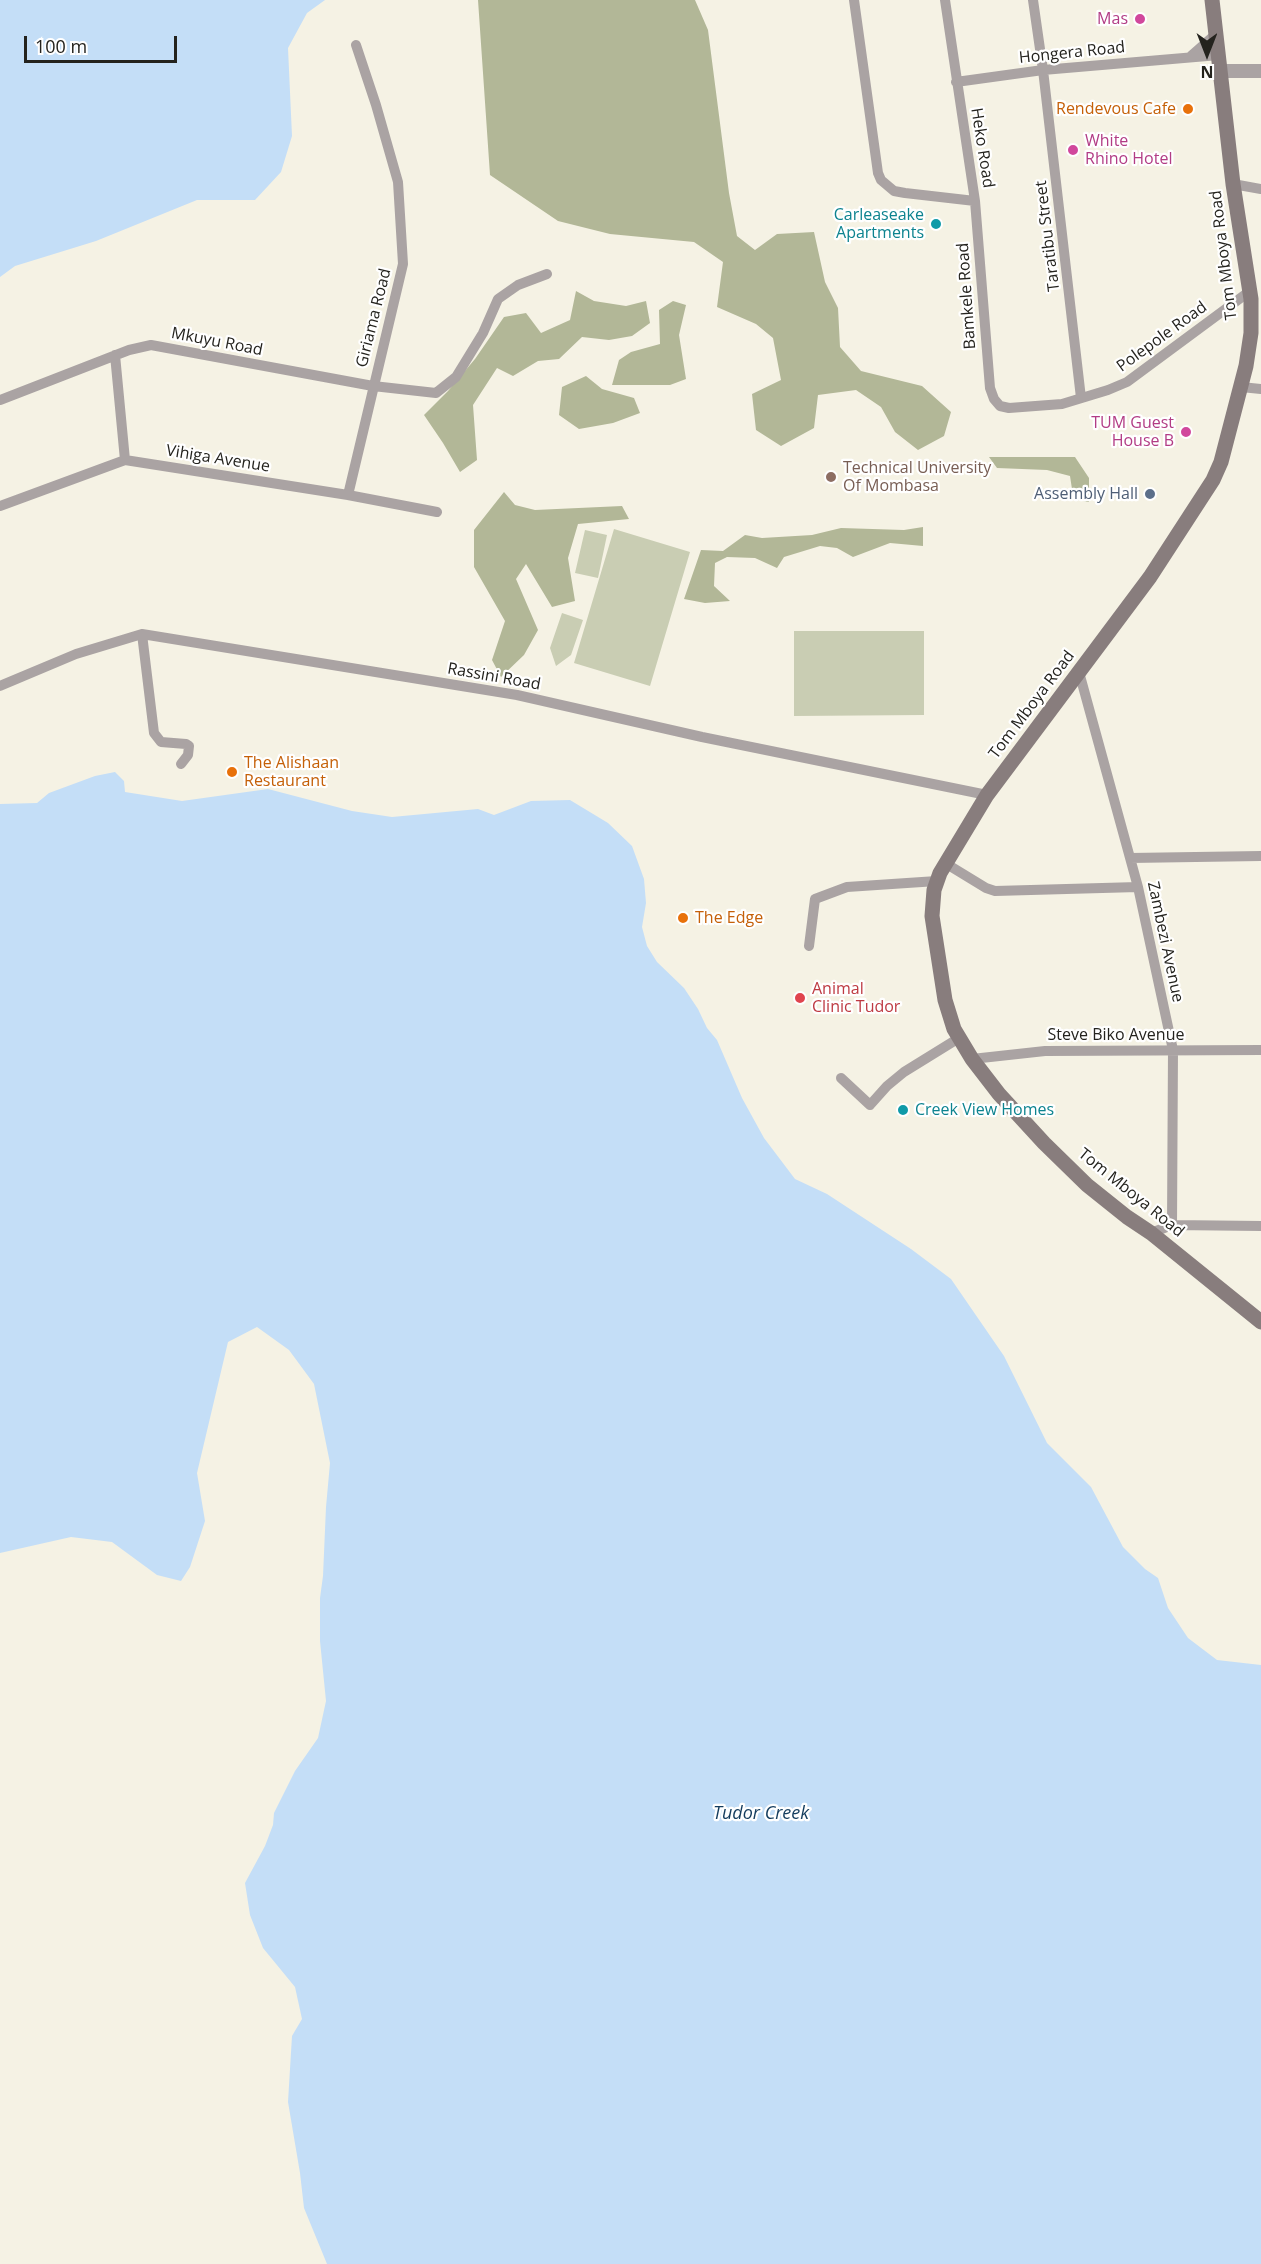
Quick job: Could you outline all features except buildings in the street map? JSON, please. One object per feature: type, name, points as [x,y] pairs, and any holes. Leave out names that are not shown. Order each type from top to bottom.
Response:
[{"type":"main road","name":"Tom Mboya Road","points":[[1212,0],[1222,71],[1233,184],[1250,291],[1251,333],[1241,387],[1221,462],[1213,480],[1150,577],[987,795],[945,863],[937,881],[932,916],[945,1000],[959,1038],[999,1094],[1044,1143],[1088,1185],[1261,1322]]},
{"type":"street","name":"Heko Road","points":[[854,0],[881,180],[894,190],[905,193],[975,201],[945,0]]},
{"type":"street","name":"Taratibu Street","points":[[1033,0],[1081,398]]},
{"type":"street","points":[[1191,56],[1216,34]]},
{"type":"street","name":"Giriama Road","points":[[348,495],[403,264],[398,182],[356,45]]},
{"type":"street","name":"Hongera Road","points":[[956,82],[1043,70],[1219,55]]},
{"type":"street","points":[[1222,71],[1261,71]]},
{"type":"street","points":[[1233,184],[1261,189]]},
{"type":"street","name":"Bamkele Road","points":[[975,201],[990,388]]},
{"type":"street","name":"Mkuyu Road","points":[[0,400],[115,355],[151,345],[373,386],[436,393],[456,377],[483,333],[498,298],[518,285],[547,274]]},
{"type":"street","name":"Polepole Road","points":[[990,388],[994,399],[1000,406],[1009,408],[1062,404],[1108,390],[1126,382],[1250,291]]},
{"type":"street","points":[[115,355],[125,460]]},
{"type":"street","points":[[1241,387],[1261,389]]},
{"type":"street","name":"Vihiga Avenue","points":[[0,506],[125,460],[348,495],[437,512]]},
{"type":"street","points":[[142,634],[154,733],[161,742],[189,746],[188,755],[181,764]]},
{"type":"street","name":"Rassini Road","points":[[0,686],[76,654],[142,634],[517,695],[702,737],[987,795]]},
{"type":"street","name":"Zambezi Avenue","points":[[1079,672],[1138,887],[1173,1050],[1172,1226]]},
{"type":"street","points":[[1130,858],[1261,856]]},
{"type":"street","points":[[945,863],[995,891],[1138,887]]},
{"type":"street","points":[[808,946],[814,899],[847,887],[937,881]]},
{"type":"street","points":[[841,1078],[870,1105],[904,1072],[959,1038]]},
{"type":"street","name":"Steve Biko Avenue","points":[[972,1059],[1046,1051],[1261,1050]]},
{"type":"street","points":[[1151,1233],[1172,1226],[1261,1226]]},
{"type":"green space","points":[[478,0],[695,0],[708,30],[729,193],[737,236],[755,250],[777,234],[814,232],[825,282],[838,308],[840,347],[861,371],[922,386],[951,412],[944,436],[918,450],[895,432],[881,407],[856,390],[818,395],[814,428],[781,446],[756,430],[752,394],[781,380],[773,338],[756,324],[717,307],[723,262],[694,242],[610,234],[558,221],[490,175]]},
{"type":"green space","points":[[576,291],[594,301],[626,306],[646,301],[650,323],[632,336],[609,340],[582,337],[559,359],[538,361],[513,376],[497,368],[473,405],[477,460],[460,472],[424,415],[475,359],[504,317],[526,313],[541,333],[570,320]]},
{"type":"green space","points":[[673,301],[686,305],[679,335],[686,379],[670,385],[612,385],[619,360],[631,352],[660,344],[659,310]]},
{"type":"green space","points":[[586,376],[602,389],[634,398],[640,413],[613,423],[579,429],[559,415],[562,387]]},
{"type":"green space","points":[[989,457],[1075,457],[1089,478],[1089,502],[1063,497],[1072,489],[1070,476],[1047,470],[997,468]]},
{"type":"green space","points":[[504,492],[515,505],[535,510],[622,506],[629,519],[578,524],[568,558],[575,601],[552,607],[526,564],[516,579],[538,630],[524,655],[501,677],[492,660],[505,621],[474,567],[474,530]]},
{"type":"green space","points":[[923,527],[923,546],[890,543],[853,557],[837,548],[820,546],[784,557],[777,568],[755,558],[727,557],[715,563],[714,586],[730,601],[705,603],[684,599],[701,550],[723,551],[745,535],[762,538],[812,535],[841,528],[904,530]]},
{"type":"green space","points":[[614,529],[690,552],[650,686],[574,663]]},
{"type":"green space","points":[[585,530],[607,535],[598,578],[575,573]]},
{"type":"green space","points":[[562,613],[583,620],[571,655],[556,666],[550,648]]},
{"type":"green space","points":[[794,631],[924,631],[924,715],[794,716]]},
{"type":"water","points":[[0,0],[325,0],[307,13],[288,48],[292,136],[281,172],[255,200],[197,200],[96,241],[15,266],[0,277]]},
{"type":"water","name":"Tudor Creek","points":[[115,772],[124,781],[125,792],[182,801],[268,789],[352,811],[392,817],[478,809],[494,815],[531,801],[570,800],[608,823],[632,846],[644,879],[646,903],[642,927],[647,946],[657,962],[684,988],[698,1009],[707,1028],[717,1040],[742,1098],[764,1138],[795,1179],[827,1194],[911,1249],[951,1279],[1004,1356],[1047,1443],[1091,1487],[1123,1547],[1145,1569],[1158,1578],[1168,1608],[1188,1638],[1217,1660],[1261,1665],[1261,2264],[327,2264],[304,2208],[288,2102],[292,2036],[302,2019],[295,1987],[263,1948],[250,1915],[245,1883],[265,1846],[273,1825],[274,1813],[295,1771],[318,1738],[326,1701],[320,1641],[320,1598],[330,1463],[314,1384],[289,1350],[257,1327],[228,1342],[197,1473],[205,1521],[190,1567],[181,1581],[157,1575],[112,1542],[71,1537],[0,1553],[0,804],[37,803],[49,793],[95,776]]},
{"type":"place","name":"Mas","points":[[1140,19]]},
{"type":"place","name":"Rendevous Cafe","points":[[1188,109]]},
{"type":"place","name":"White Rhino Hotel","points":[[1073,150]]},
{"type":"place","name":"Carleaseake Apartments","points":[[936,224]]},
{"type":"place","name":"TUM Guest House B","points":[[1186,432]]},
{"type":"place","name":"Technical University Of Mombasa","points":[[831,477]]},
{"type":"place","name":"Assembly Hall","points":[[1150,494]]},
{"type":"place","name":"The Alishaan Restaurant","points":[[232,772]]},
{"type":"place","name":"The Edge","points":[[683,918]]},
{"type":"place","name":"Animal Clinic Tudor","points":[[800,998]]},
{"type":"place","name":"Creek View Homes","points":[[903,1110]]}]
